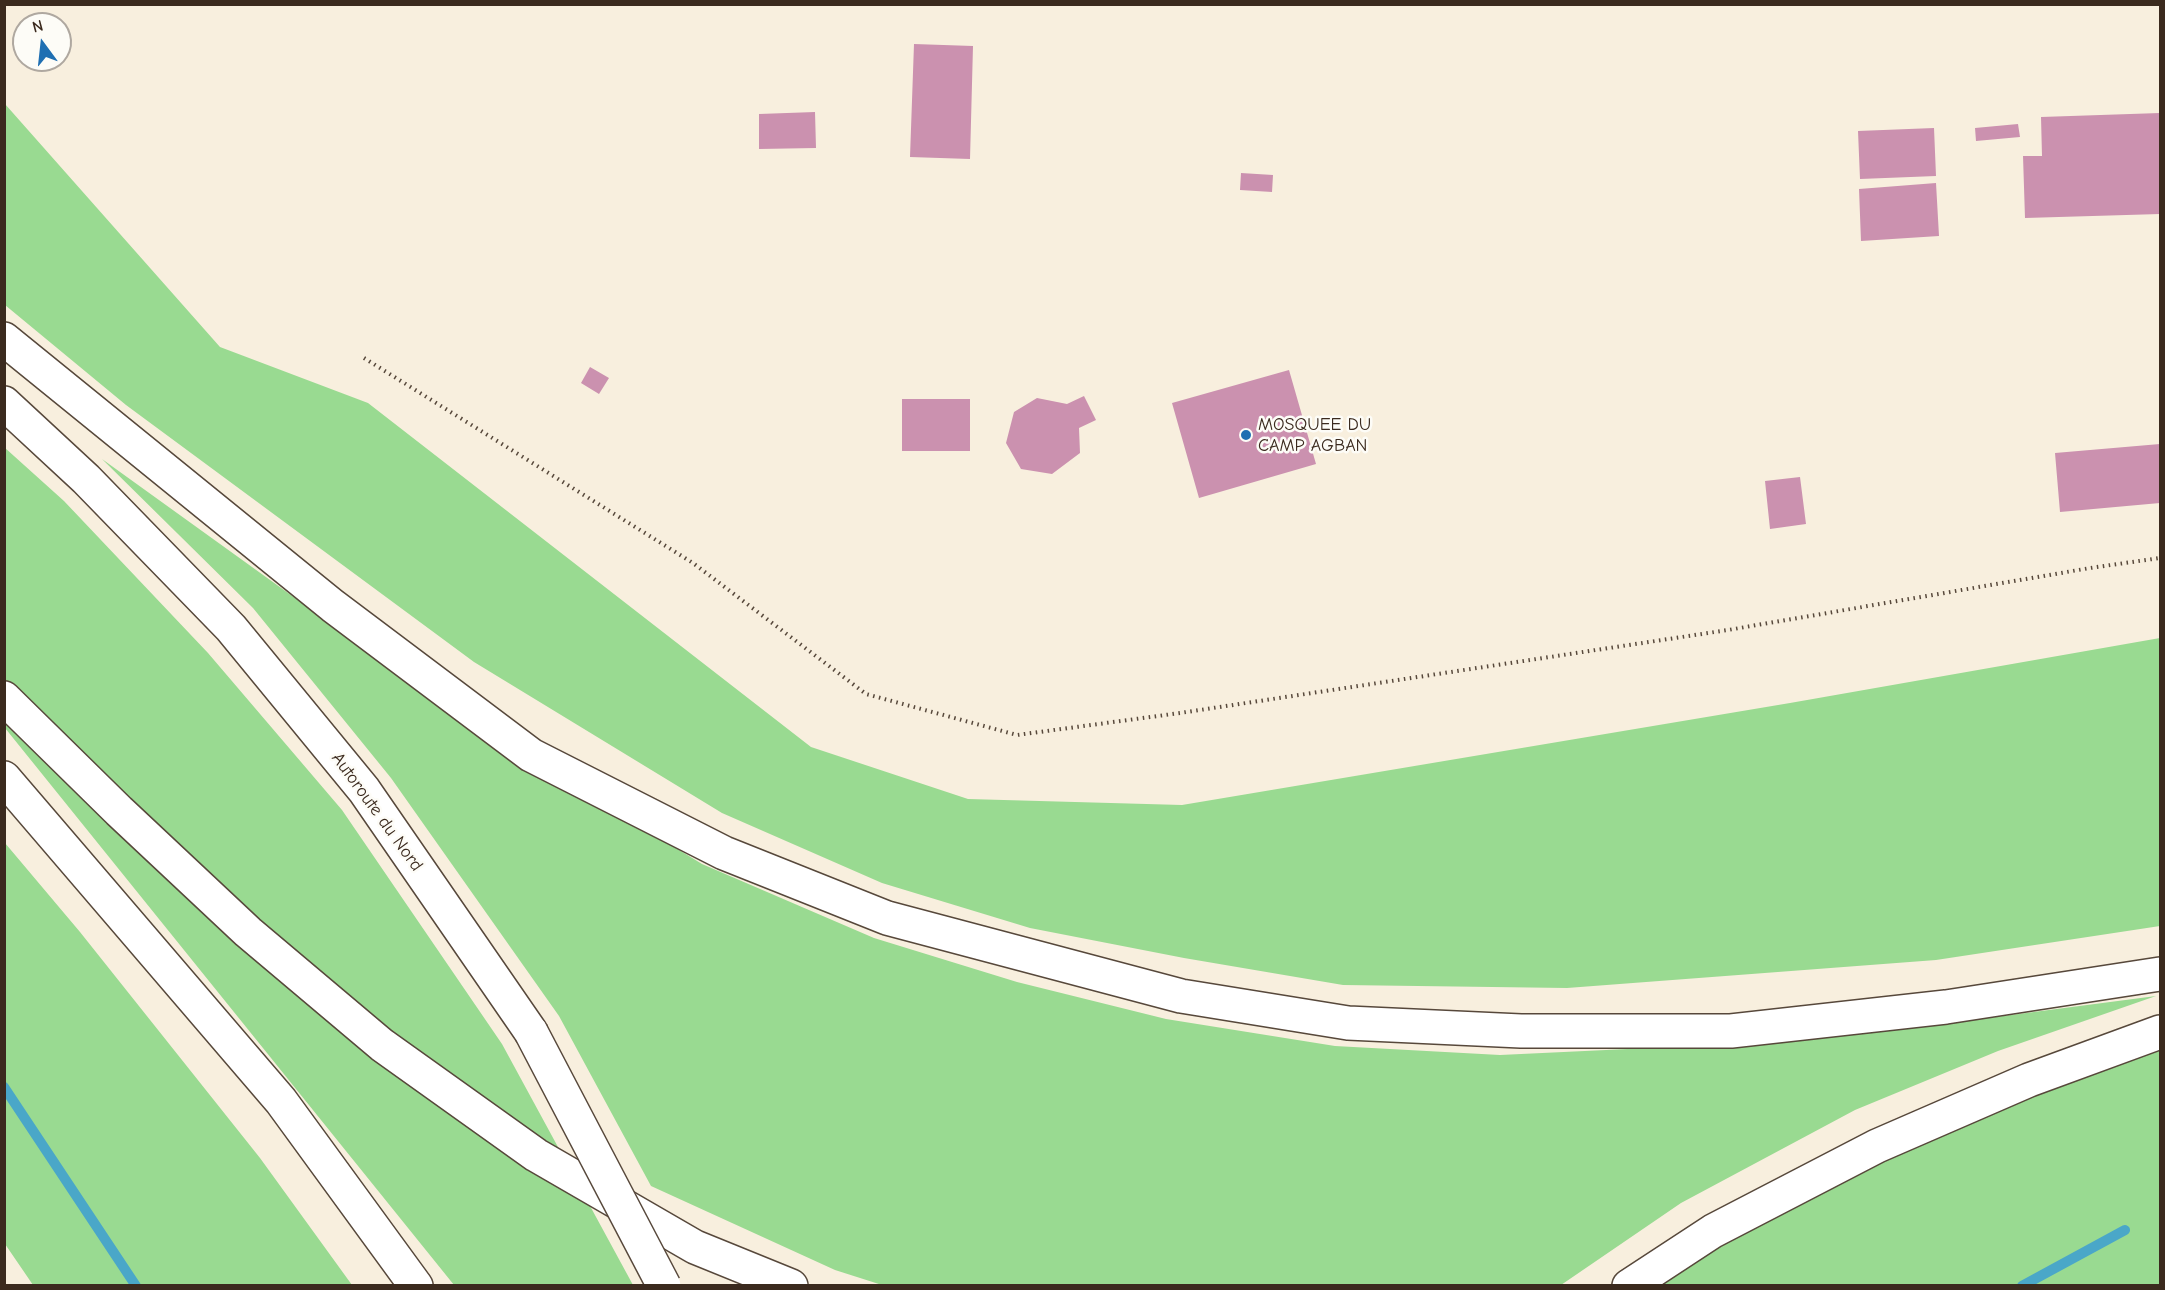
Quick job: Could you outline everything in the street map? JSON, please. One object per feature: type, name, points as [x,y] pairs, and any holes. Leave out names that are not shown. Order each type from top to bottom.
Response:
[{"type":"highway","points":[[4,339],[333,606],[531,755],[724,853],[887,918],[1181,996],[1348,1023],[1521,1031],[1731,1031],[1946,1007],[2160,974]]},
{"type":"highway","name":"Autoroute du Nord","points":[[4,403],[86,479],[231,628],[364,790],[531,1032],[664,1286]]},
{"type":"highway","points":[[4,698],[119,811],[248,932],[382,1046],[536,1155],[695,1247],[791,1286]]},
{"type":"highway","points":[[4,778],[281,1101],[416,1286]]},
{"type":"highway","points":[[1629,1286],[1713,1231],[1877,1146],[2029,1080],[2160,1032]]},
{"type":"path","points":[[364,358],[693,563],[866,694],[1017,735],[1180,713],[1728,630],[2160,558]]},
{"type":"green space","points":[[5,104],[220,347],[368,403],[811,747],[968,799],[1182,805],[2160,638],[2160,926],[1936,960],[1567,988],[1343,985],[1184,958],[1030,928],[882,883],[722,813],[474,662],[126,405],[5,305]]},
{"type":"green space","points":[[4,447],[64,501],[208,653],[342,810],[502,1044],[633,1285],[454,1285],[5,728]]},
{"type":"green space","points":[[102,459],[452,711],[702,864],[874,938],[1017,982],[1166,1019],[1335,1046],[1500,1055],[1712,1045],[1942,1024],[2156,996],[1998,1051],[1855,1110],[1681,1203],[1561,1285],[882,1285],[835,1270],[651,1186],[559,1016],[391,778],[253,608]]},
{"type":"green space","points":[[5,843],[80,932],[260,1158],[352,1285],[33,1285],[5,1244]]},
{"type":"green space","points":[[2160,1050],[2160,1285],[1661,1286],[1717,1248],[1885,1159],[2025,1098]]},
{"type":"building","points":[[914,44],[973,46],[970,159],[910,157]]},
{"type":"building","points":[[815,112],[816,148],[759,149],[759,114]]},
{"type":"building","points":[[2160,113],[2160,214],[2025,218],[2023,156],[2042,156],[2041,117]]},
{"type":"building","points":[[2018,124],[2020,137],[1976,141],[1975,128]]},
{"type":"building","points":[[1934,128],[1936,176],[1860,179],[1858,131]]},
{"type":"building","points":[[1241,173],[1273,175],[1272,192],[1240,190]]},
{"type":"building","points":[[1936,183],[1939,236],[1861,241],[1859,189]]},
{"type":"building","points":[[590,367],[609,378],[599,394],[581,383]]},
{"type":"building","points":[[1289,370],[1316,464],[1199,498],[1172,403]]},
{"type":"building","points":[[1084,396],[1096,420],[1079,428],[1080,453],[1052,474],[1021,469],[1006,443],[1014,412],[1037,398],[1067,404]]},
{"type":"building","points":[[902,399],[970,399],[970,451],[902,451]]},
{"type":"building","points":[[2160,444],[2160,503],[2060,512],[2055,453]]},
{"type":"building","points":[[1800,477],[1806,524],[1770,529],[1765,481]]},
{"type":"waterway","points":[[4,1087],[136,1286]]},
{"type":"waterway","points":[[2022,1286],[2125,1230]]},
{"type":"place","name":"MOSQUEE DU CAMP AGBAN","points":[[1246,435]]}]
